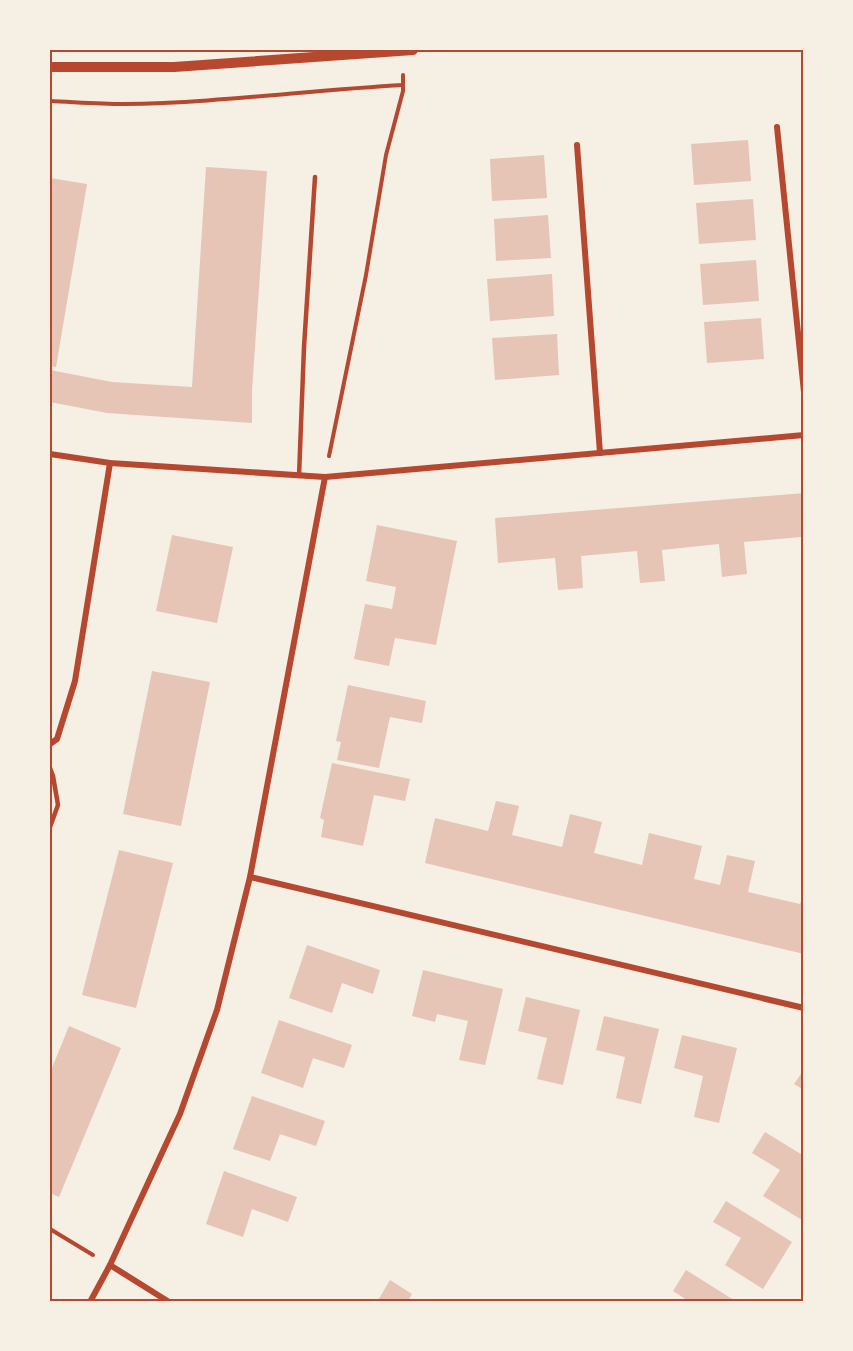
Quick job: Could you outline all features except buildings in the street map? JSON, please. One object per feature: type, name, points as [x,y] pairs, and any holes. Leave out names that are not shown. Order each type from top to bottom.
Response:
[{"type":"street","points":[[50,67],[174,67],[413,50]]},
{"type":"street","points":[[777,128],[804,392]]},
{"type":"street","points":[[577,145],[600,453]]},
{"type":"street","points":[[50,454],[110,463],[325,477],[804,435]]},
{"type":"street","points":[[50,744],[57,739],[75,681],[110,463]]},
{"type":"street","points":[[90,1302],[110,1265],[180,1114],[217,1010],[250,877],[325,477]]},
{"type":"street","points":[[250,877],[804,1008]]},
{"type":"street","points":[[110,1265],[169,1302]]},
{"type":"lane","points":[[299,476],[304,347],[315,177]]},
{"type":"lane","points":[[50,768],[58,805],[50,827]]},
{"type":"path","points":[[325,477],[366,275],[386,155],[403,91],[403,50]]},
{"type":"path","points":[[50,101],[121,104],[178,102],[403,85]]},
{"type":"path","points":[[50,1229],[110,1265]]}]
